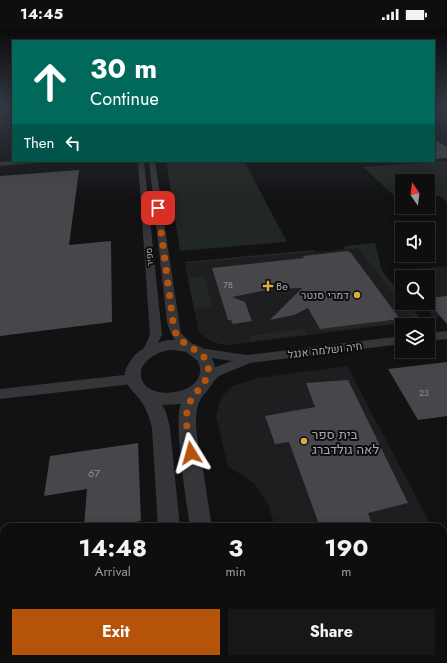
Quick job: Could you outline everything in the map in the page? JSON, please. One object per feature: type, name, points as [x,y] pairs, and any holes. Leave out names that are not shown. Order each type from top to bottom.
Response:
[{"type":"street","points":[[0,164],[25,162]]},
{"type":"street","name":"ספיר","points":[[141,162],[156,335],[148,352]]},
{"type":"street","name":"ספיר","points":[[152,162],[173,322],[176,334],[194,350]]},
{"type":"street","points":[[435,336],[447,335]]},
{"type":"street","name":"חיה ושלמה אנגל","points":[[194,350],[224,357],[248,359],[395,341]]},
{"type":"street","points":[[169,523],[160,428],[157,412],[146,395],[135,385],[133,379],[133,371],[136,364],[148,352],[158,347],[168,345],[194,350],[205,358],[208,365],[208,373],[188,407],[187,426],[200,523]]},
{"type":"street","name":"חיה ושלמה אנגל","points":[[202,385],[214,373],[248,359]]},
{"type":"street","points":[[0,394],[133,379]]},
{"type":"street","points":[[146,395],[155,399],[172,399],[189,395],[202,385]]},
{"type":"shaded area","points":[[447,161],[447,202],[439,196],[435,196],[435,174],[395,174],[395,196],[363,167],[433,162]]},
{"type":"shaded area","points":[[166,162],[245,162],[287,242],[180,251]]},
{"type":"shaded area","points":[[375,243],[382,271],[395,287],[395,297],[358,248],[344,250],[345,246]]},
{"type":"shaded area","points":[[358,248],[395,297],[395,310],[405,310],[411,318],[395,318],[395,324],[229,345],[220,344],[211,341],[199,333],[185,264]]},
{"type":"shaded area","points":[[313,250],[315,252],[185,264],[185,262]]},
{"type":"shaded area","points":[[447,266],[447,317],[434,318],[427,310],[435,310],[435,270],[405,270]]},
{"type":"shaded area","points":[[205,277],[212,307],[194,309],[188,278]]},
{"type":"shaded area","points":[[405,310],[414,310],[420,318],[411,318]]},
{"type":"shaded area","points":[[395,320],[395,323],[321,332],[320,329]]},
{"type":"shaded area","points":[[304,329],[307,334],[251,341],[249,336]]},
{"type":"shaded area","name":"בית ספר לאה גולדברג","points":[[347,366],[430,523],[274,523],[268,504],[255,484],[228,466],[216,416],[221,397],[233,386],[257,378]]},
{"type":"building","points":[[435,140],[447,147],[447,158],[435,159]]},
{"type":"building","points":[[79,170],[69,245],[111,241],[112,322],[0,336],[0,176]]},
{"type":"building","points":[[348,251],[399,318],[320,329],[308,308],[294,315],[270,320],[302,288],[272,289],[232,297],[245,302],[252,321],[233,324],[231,320],[228,320],[212,268],[304,258],[303,256]]},
{"type":"building","points":[[447,296],[447,324],[435,310],[435,297]]},
{"type":"building","points":[[447,362],[447,416],[418,420],[388,369]]},
{"type":"building","name":"בית ספר לאה גולדברג","points":[[348,380],[408,503],[368,513],[372,523],[319,523],[289,442],[275,444],[265,416],[315,407],[306,383]]},
{"type":"building","points":[[138,443],[141,521],[128,523],[84,523],[87,489],[44,496],[50,456]]},
{"type":"place","name":"Be","points":[[268,286]]},
{"type":"place","name":"דמרי סנטר","points":[[357,295]]},
{"type":"place","name":"בית ספר לאה גולדברג","points":[[304,441]]},
{"type":"route","points":[[158,208],[173,322],[176,334],[182,342],[199,352],[205,358],[208,365],[206,381],[198,390],[188,407],[187,426],[191,453]]}]
